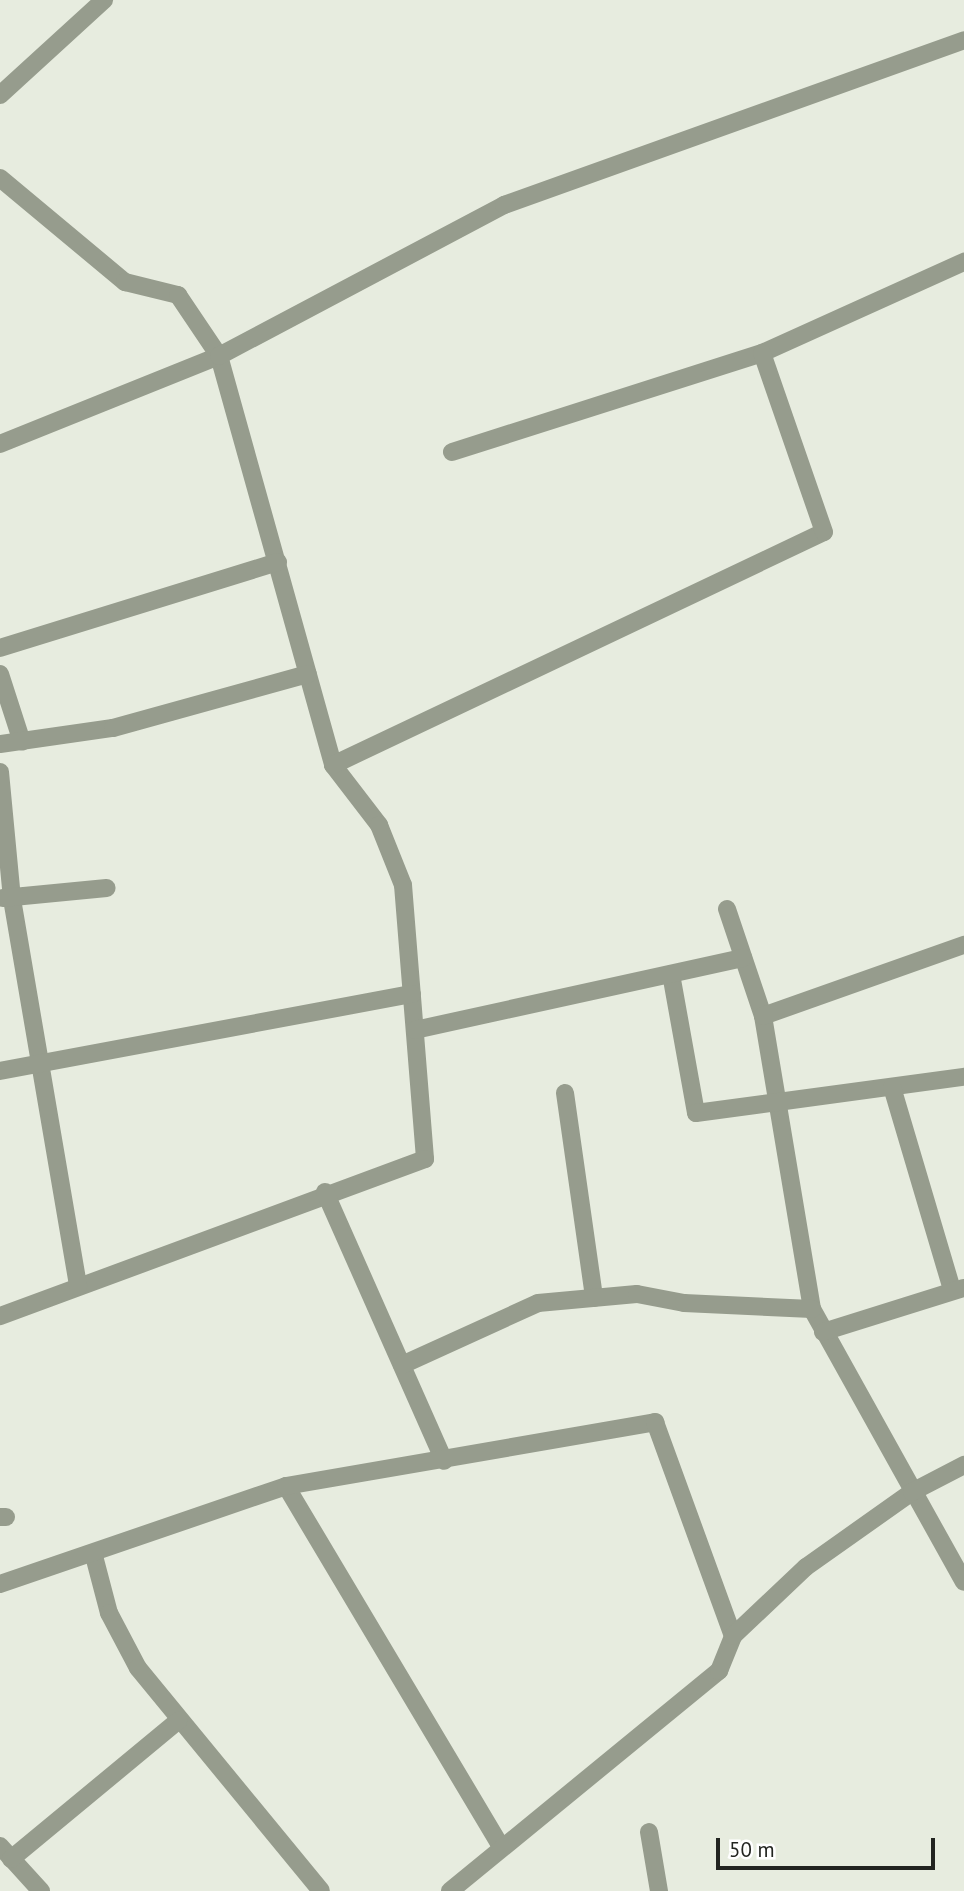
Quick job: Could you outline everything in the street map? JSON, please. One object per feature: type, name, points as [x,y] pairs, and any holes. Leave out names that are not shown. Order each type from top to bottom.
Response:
[{"type":"street","points":[[0,96],[104,0]]},
{"type":"street","points":[[0,444],[219,356],[504,205],[964,40]]},
{"type":"street","points":[[0,178],[125,282],[178,295],[219,356],[333,765],[379,825],[394,855],[403,885],[425,1159],[325,1192],[0,1316]]},
{"type":"street","points":[[452,452],[762,353],[964,262]]},
{"type":"street","points":[[333,765],[824,533],[762,353]]},
{"type":"street","points":[[0,648],[278,562]]},
{"type":"street","points":[[0,674],[22,742]]},
{"type":"street","points":[[0,744],[113,728],[309,674]]},
{"type":"street","points":[[0,772],[6,898],[39,1063],[78,1286]]},
{"type":"street","points":[[6,898],[107,888]]},
{"type":"street","points":[[727,909],[763,1016],[812,1309],[964,1582]]},
{"type":"street","points":[[763,1016],[964,945]]},
{"type":"street","points":[[415,1030],[743,958]]},
{"type":"street","points":[[671,974],[696,1113],[964,1077]]},
{"type":"street","points":[[0,1071],[412,993]]},
{"type":"street","points":[[823,1332],[958,1289],[892,1087]]},
{"type":"street","points":[[565,1093],[594,1298]]},
{"type":"street","points":[[325,1192],[444,1461]]},
{"type":"street","points":[[402,1365],[538,1303],[637,1294],[684,1303],[812,1309]]},
{"type":"street","points":[[0,1584],[93,1556],[286,1486],[444,1461],[655,1422],[733,1636]]},
{"type":"street","points":[[450,1891],[719,1671],[733,1636],[806,1567],[912,1492],[964,1465]]},
{"type":"street","points":[[286,1486],[501,1847]]},
{"type":"street","points":[[93,1556],[109,1613],[138,1668],[178,1721],[321,1891]]},
{"type":"street","points":[[41,1891],[6,1852],[178,1721]]},
{"type":"street","points":[[649,1832],[659,1891]]}]
